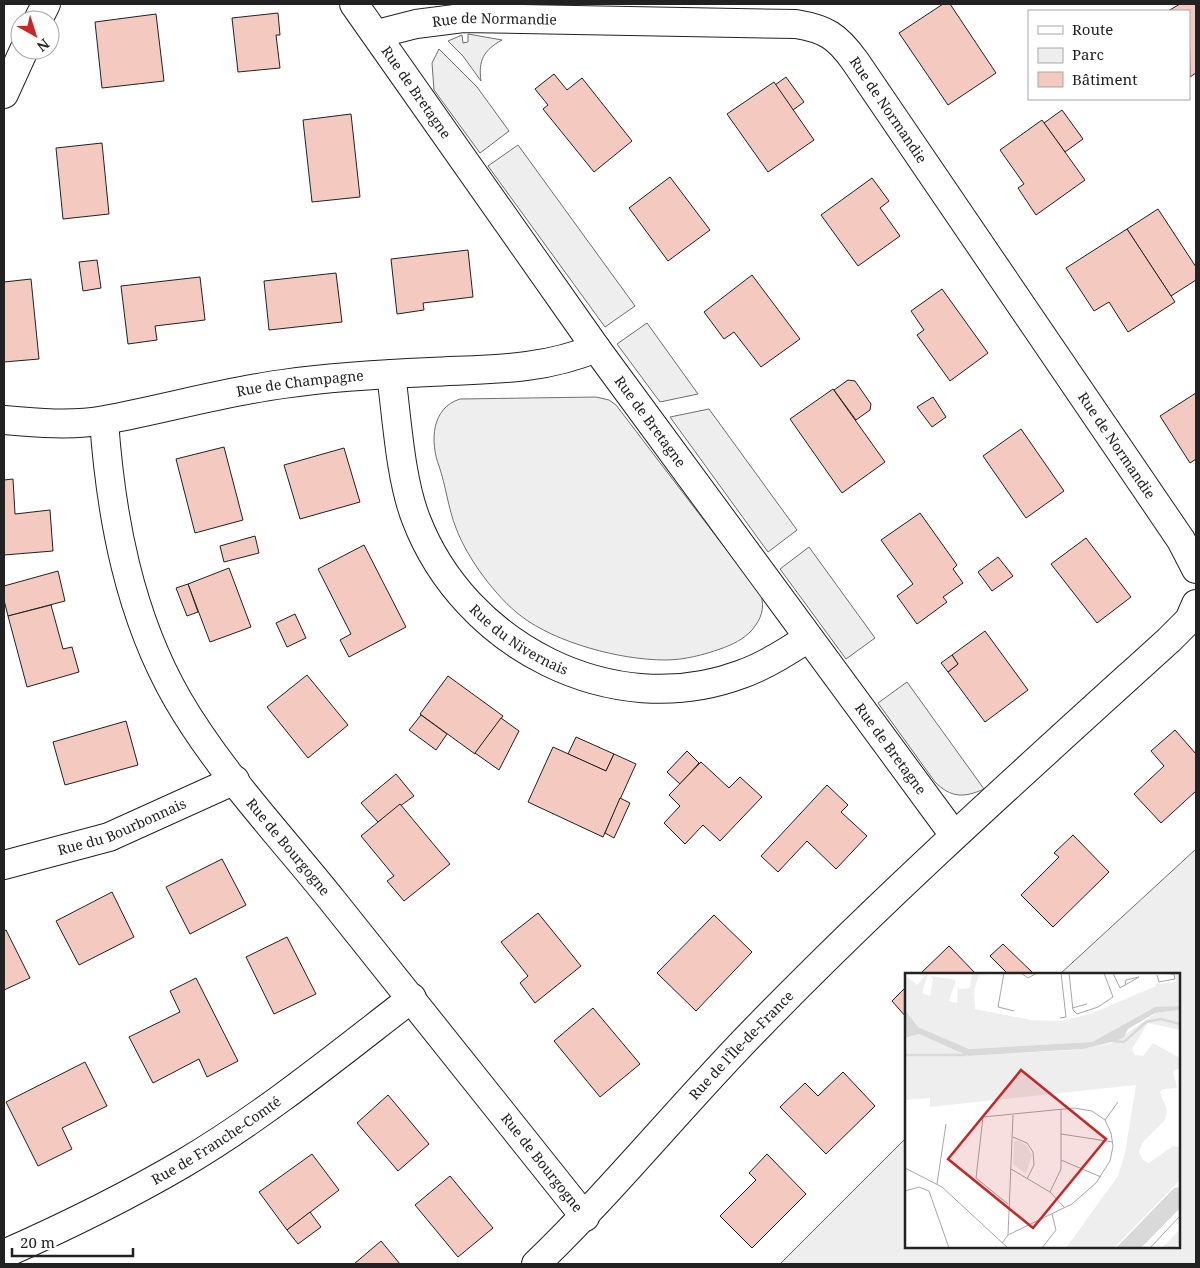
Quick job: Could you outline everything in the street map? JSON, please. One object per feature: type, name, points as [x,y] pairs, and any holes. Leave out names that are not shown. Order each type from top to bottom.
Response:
[{"type":"street","name":"Rue de Bretagne","points":[[354,4],[377,34],[596,348],[954,835]]},
{"type":"street","name":"Rue de Normandie","points":[[377,34],[416,24],[463,18],[796,24],[818,28],[831,34],[843,45],[855,61],[1181,540],[1196,569]]},
{"type":"street","points":[[4,94],[19,60]]},
{"type":"street","name":"Rue de Champagne","points":[[4,420],[37,423],[104,420],[198,398],[283,384],[391,374],[530,368],[572,358],[596,348]]},
{"type":"street","name":"Rue du Nivernais","points":[[391,374],[408,487],[416,518],[429,547],[462,595],[488,623],[524,649],[557,667],[593,679],[640,688],[650,688],[706,684],[741,675],[773,660],[808,638]]},
{"type":"street","name":"Rue de Bourgogne","points":[[104,420],[108,474],[116,523],[129,581],[143,622],[178,699],[235,780],[412,998],[585,1216]]},
{"type":"street","points":[[954,835],[1169,640],[1189,620],[1196,604]]},
{"type":"street","name":"Rue du Bourbonnais","points":[[4,865],[109,837],[235,780]]},
{"type":"street","name":"Rue de l'Île-de-France","points":[[536,1264],[585,1216],[751,1034],[838,946],[954,835]]},
{"type":"street","name":"Rue de Franche-Comté","points":[[4,1254],[119,1199],[185,1162],[250,1120],[412,998]]},
{"type":"green space","points":[[468,34],[502,40],[484,56],[480,67],[481,81],[463,56],[448,41],[462,35],[463,43],[468,42]]},
{"type":"green space","points":[[439,49],[477,87],[509,131],[480,153],[434,90],[432,63]]},
{"type":"green space","points":[[518,145],[635,306],[605,327],[488,166]]},
{"type":"green space","points":[[647,323],[698,394],[660,402],[617,344]]},
{"type":"green space","points":[[596,397],[609,400],[616,405],[761,595],[763,605],[758,622],[752,630],[738,641],[700,655],[665,660],[629,657],[570,642],[535,626],[511,608],[492,588],[467,552],[453,520],[434,447],[435,427],[443,410],[450,403],[460,399]]},
{"type":"green space","points":[[709,409],[797,530],[768,552],[670,417]]},
{"type":"green space","points":[[809,547],[875,638],[846,659],[780,569]]},
{"type":"green space","points":[[907,682],[984,789],[970,794],[958,795],[952,794],[941,787],[935,782],[878,703]]},
{"type":"green space","points":[[1196,849],[1196,1264],[780,1264],[905,1139],[905,1248],[1180,1248],[1180,973],[1061,973]]},
{"type":"building","points":[[943,4],[950,4],[996,73],[948,105],[899,33]]},
{"type":"building","points":[[1180,4],[1196,4],[1196,73],[1190,77],[1190,10],[1170,10]]},
{"type":"building","points":[[278,13],[280,35],[276,35],[280,68],[238,72],[232,18]]},
{"type":"building","points":[[156,14],[164,81],[102,88],[95,22]]},
{"type":"building","points":[[554,74],[567,90],[582,78],[632,141],[594,172],[543,109],[548,105],[535,89]]},
{"type":"building","points":[[786,77],[804,102],[793,110],[775,85]]},
{"type":"building","points":[[774,82],[814,140],[768,172],[727,114]]},
{"type":"building","points":[[1062,110],[1083,139],[1065,152],[1044,123]]},
{"type":"building","points":[[351,114],[360,197],[312,202],[303,120]]},
{"type":"building","points":[[1042,120],[1085,180],[1036,215],[1018,188],[1024,184],[1000,150]]},
{"type":"building","points":[[102,143],[109,214],[63,219],[56,148]]},
{"type":"building","points":[[670,177],[710,230],[668,261],[629,208]]},
{"type":"building","points":[[872,178],[889,201],[880,208],[900,236],[858,266],[821,215]]},
{"type":"building","points":[[1158,209],[1196,267],[1196,280],[1171,296],[1127,229]]},
{"type":"building","points":[[1127,229],[1175,302],[1128,332],[1109,302],[1094,311],[1066,268]]},
{"type":"building","points":[[468,250],[473,297],[423,303],[424,310],[397,314],[391,259]]},
{"type":"building","points":[[97,260],[101,288],[83,291],[79,262]]},
{"type":"building","points":[[336,273],[342,322],[269,330],[264,281]]},
{"type":"building","points":[[752,275],[800,339],[761,367],[734,332],[724,339],[704,312]]},
{"type":"building","points":[[200,277],[205,320],[155,326],[157,340],[128,344],[121,286]]},
{"type":"building","points":[[31,279],[39,359],[4,362],[4,282]]},
{"type":"building","points":[[942,289],[988,353],[950,381],[917,335],[924,330],[911,311]]},
{"type":"building","points":[[848,380],[855,381],[871,404],[870,410],[856,420],[834,390]]},
{"type":"building","points":[[833,389],[885,462],[842,493],[790,419]]},
{"type":"building","points":[[1196,393],[1196,459],[1190,463],[1160,416]]},
{"type":"building","points":[[933,397],[946,417],[932,427],[917,407]]},
{"type":"building","points":[[1021,429],[1064,491],[1026,518],[983,456]]},
{"type":"building","points":[[224,447],[243,520],[195,533],[176,459]]},
{"type":"building","points":[[344,448],[360,502],[300,519],[284,465]]},
{"type":"building","points":[[13,479],[15,514],[50,510],[53,551],[4,555],[4,480]]},
{"type":"building","points":[[920,513],[957,565],[953,569],[963,583],[943,597],[947,602],[917,624],[897,596],[913,584],[881,540]]},
{"type":"building","points":[[255,536],[259,553],[224,562],[220,546]]},
{"type":"building","points":[[1086,538],[1131,597],[1097,623],[1051,564]]},
{"type":"building","points":[[364,545],[406,627],[349,657],[340,640],[351,634],[318,569]]},
{"type":"building","points":[[998,557],[1013,576],[992,591],[978,572]]},
{"type":"building","points":[[229,568],[251,627],[210,642],[188,584]]},
{"type":"building","points":[[58,571],[65,601],[8,616],[4,600],[4,586]]},
{"type":"building","points":[[188,584],[198,612],[187,616],[176,588]]},
{"type":"building","points":[[51,605],[63,649],[72,647],[79,672],[27,687],[8,616]]},
{"type":"building","points":[[295,614],[306,638],[287,647],[276,623]]},
{"type":"building","points":[[985,631],[1028,690],[985,722],[948,672],[958,664],[952,655]]},
{"type":"building","points":[[952,655],[958,664],[948,672],[941,663]]},
{"type":"building","points":[[307,675],[348,725],[308,758],[267,707]]},
{"type":"building","points":[[448,676],[503,716],[475,754],[420,714]]},
{"type":"building","points":[[421,715],[447,734],[436,750],[409,730]]},
{"type":"building","points":[[501,718],[519,731],[499,770],[475,753]]},
{"type":"building","points":[[126,721],[138,765],[65,785],[53,742]]},
{"type":"building","points":[[1175,730],[1196,754],[1196,791],[1161,823],[1134,794],[1164,766],[1151,751]]},
{"type":"building","points":[[576,737],[614,754],[606,771],[568,754]]},
{"type":"building","points":[[553,747],[606,771],[614,754],[636,764],[603,837],[528,802]]},
{"type":"building","points":[[687,751],[699,763],[680,784],[667,772]]},
{"type":"building","points":[[701,762],[729,788],[740,777],[762,797],[720,841],[703,825],[685,844],[664,823],[680,806],[669,795]]},
{"type":"building","points":[[396,774],[414,796],[378,822],[361,803]]},
{"type":"building","points":[[827,785],[848,805],[841,812],[867,836],[836,869],[807,841],[778,872],[761,856]]},
{"type":"building","points":[[620,798],[630,803],[614,838],[605,833]]},
{"type":"building","points":[[400,804],[450,864],[404,901],[387,881],[394,876],[361,836]]},
{"type":"building","points":[[1073,835],[1109,872],[1053,927],[1021,895],[1059,857],[1054,853]]},
{"type":"building","points":[[222,859],[246,905],[190,934],[166,887]]},
{"type":"building","points":[[112,892],[134,937],[79,965],[56,921]]},
{"type":"building","points":[[538,913],[581,966],[535,1003],[520,983],[528,976],[501,942]]},
{"type":"building","points":[[714,915],[752,952],[696,1011],[657,973]]},
{"type":"building","points":[[6,930],[30,978],[4,990],[4,931]]},
{"type":"building","points":[[287,937],[316,994],[274,1014],[246,957]]},
{"type":"building","points":[[1003,944],[1033,973],[1007,973],[990,956]]},
{"type":"building","points":[[949,946],[975,973],[921,973]]},
{"type":"building","points":[[196,978],[238,1061],[207,1077],[199,1059],[153,1083],[129,1037],[180,1012],[170,991]]},
{"type":"building","points":[[905,988],[905,1016],[892,1001]]},
{"type":"building","points":[[593,1008],[640,1064],[600,1097],[554,1041]]},
{"type":"building","points":[[85,1062],[107,1106],[62,1128],[72,1149],[38,1166],[6,1102]]},
{"type":"building","points":[[843,1072],[875,1106],[826,1154],[780,1107],[805,1083],[818,1096]]},
{"type":"building","points":[[388,1095],[429,1144],[398,1171],[357,1123]]},
{"type":"building","points":[[312,1154],[339,1190],[287,1230],[259,1192]]},
{"type":"building","points":[[767,1154],[806,1194],[752,1248],[720,1216],[756,1180],[749,1173]]},
{"type":"building","points":[[450,1176],[493,1228],[458,1257],[415,1205]]},
{"type":"building","points":[[310,1212],[321,1227],[298,1244],[287,1230]]},
{"type":"building","points":[[381,1241],[400,1264],[354,1264]]}]
